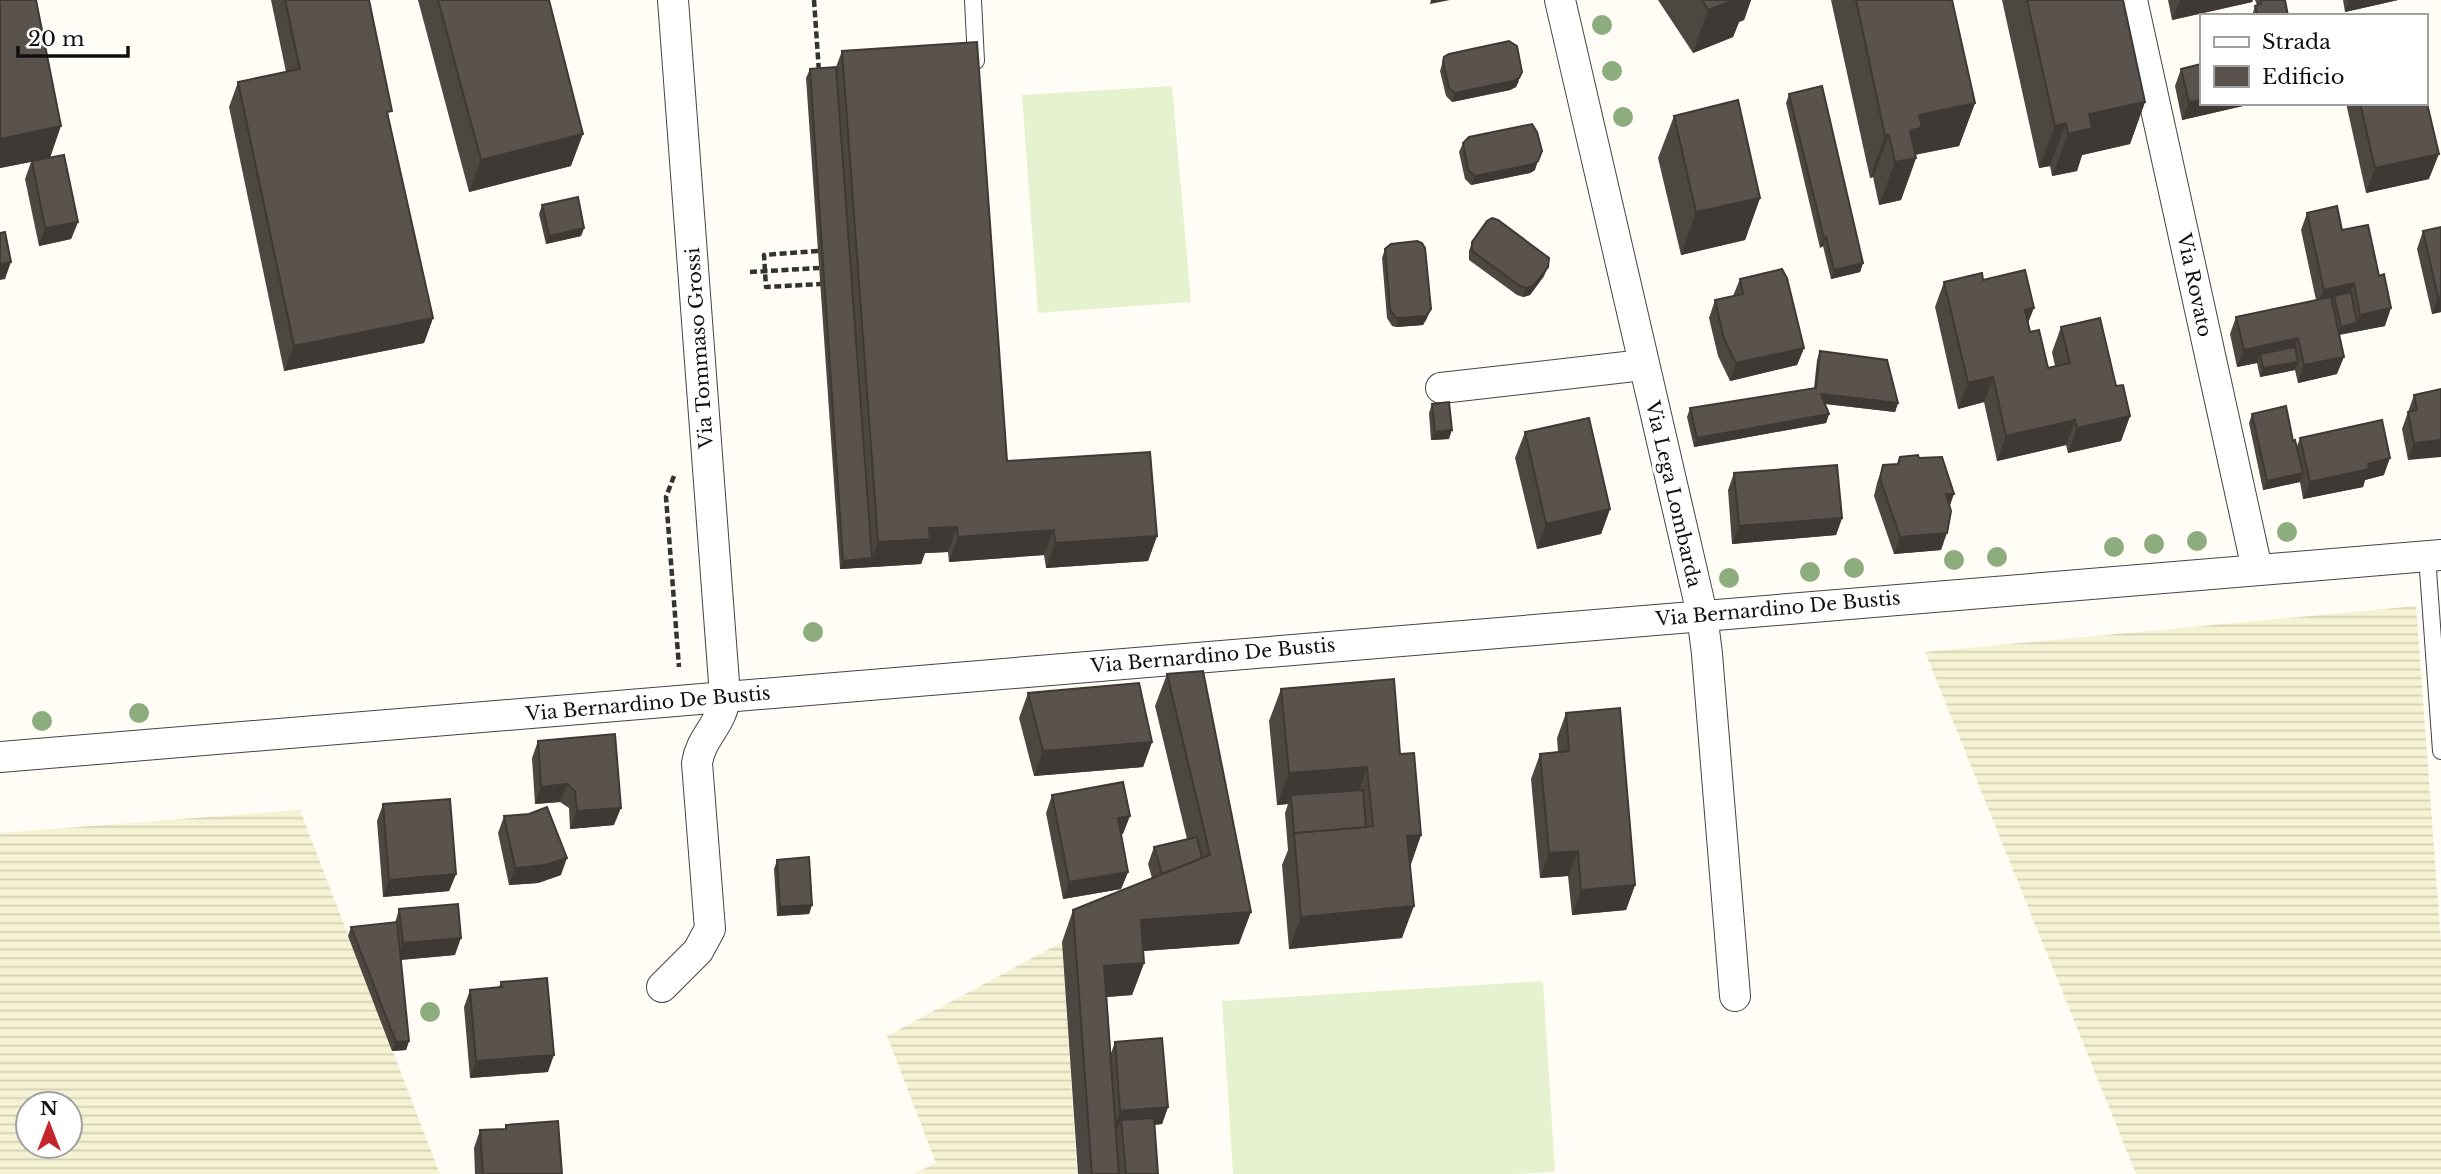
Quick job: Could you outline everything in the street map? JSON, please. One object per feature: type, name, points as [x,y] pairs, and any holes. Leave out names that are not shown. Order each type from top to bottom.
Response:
[{"type":"street","name":"Via Tommaso Grossi","points":[[673,0],[725,696]]},
{"type":"street","name":"Via Lega Lombarda","points":[[1560,0],[1702,614],[1707,646],[1734,996]]},
{"type":"street","name":"Via Rovato","points":[[2133,0],[2257,569]]},
{"type":"street","points":[[1441,388],[1643,366]]},
{"type":"street","name":"Via Bernardino De Bustis","points":[[0,757],[2434,555]]},
{"type":"street","points":[[662,987],[698,951],[710,929],[697,763],[702,742],[724,710],[725,696]]},
{"type":"lane","points":[[973,0],[977,74]]},
{"type":"lane","name":"Via Bernardino De Bustis","points":[[2434,555],[2441,751]]},
{"type":"path","points":[[814,0],[820,77]]},
{"type":"path","points":[[818,251],[764,255],[766,287],[821,284]]},
{"type":"path","points":[[750,272],[819,268]]},
{"type":"shaded area","points":[[2416,606],[2441,942],[2441,1174],[2136,1174],[1925,652]]},
{"type":"shaded area","points":[[300,810],[440,1174],[0,1174],[0,833]]},
{"type":"shaded area","points":[[1062,942],[1077,1174],[913,1174],[936,1163],[887,1036]]},
{"type":"green space","points":[[1172,86],[1191,302],[1038,313],[1022,95]]},
{"type":"green space","points":[[1543,981],[1555,1172],[1233,1174],[1222,1001]]},
{"type":"building","points":[[0,0],[36,0],[61,126],[0,139]]},
{"type":"building","points":[[285,0],[369,0],[392,111],[387,112],[433,318],[294,346],[238,82],[300,69]]},
{"type":"building","points":[[438,0],[549,0],[583,134],[481,160]]},
{"type":"building","points":[[1702,0],[1734,0],[1708,10]]},
{"type":"building","points":[[1856,0],[1952,0],[1975,103],[1919,115],[1922,127],[1910,131],[1916,158],[1895,162],[1889,135],[1885,135]]},
{"type":"building","points":[[2027,0],[2123,0],[2145,102],[2089,114],[2092,128],[2068,134],[2066,123],[2055,126]]},
{"type":"building","points":[[2261,0],[2285,0],[2288,14],[2257,14],[2255,6],[2261,4]]},
{"type":"building","points":[[1509,41],[1517,46],[1522,72],[1519,78],[1455,93],[1449,88],[1444,57]]},
{"type":"building","points":[[977,42],[1007,461],[1150,452],[1157,536],[1055,543],[1054,530],[958,537],[957,527],[929,528],[930,539],[878,542],[842,51]]},
{"type":"building","points":[[2200,64],[2200,100],[2189,102],[2181,69]]},
{"type":"building","points":[[836,67],[872,558],[843,561],[810,69]]},
{"type":"building","points":[[1822,86],[1863,263],[1834,270],[1789,94]]},
{"type":"building","points":[[1738,100],[1760,198],[1696,212],[1674,116]]},
{"type":"building","points":[[2427,103],[2439,154],[2375,168],[2360,105]]},
{"type":"building","points":[[1532,124],[1542,151],[1538,161],[1475,176],[1468,170],[1463,143],[1469,137]]},
{"type":"building","points":[[64,155],[78,222],[45,228],[32,161]]},
{"type":"building","points":[[578,197],[584,228],[549,236],[542,205]]},
{"type":"building","points":[[2337,206],[2342,230],[2368,225],[2379,276],[2384,274],[2391,308],[2360,315],[2354,283],[2324,290],[2307,213]]},
{"type":"building","points":[[1492,218],[1549,258],[1548,267],[1533,286],[1520,286],[1472,251],[1472,242]]},
{"type":"building","points":[[2441,227],[2441,296],[2438,297],[2423,231]]},
{"type":"building","points":[[5,232],[11,262],[0,264],[0,233]]},
{"type":"building","points":[[1417,241],[1425,248],[1431,309],[1426,316],[1395,317],[1390,309],[1385,249],[1391,244]]},
{"type":"building","points":[[1782,269],[1787,278],[1804,348],[1736,363],[1724,339],[1715,300],[1743,294],[1740,279]]},
{"type":"building","points":[[2025,270],[2034,308],[2025,310],[2030,332],[2039,330],[2048,368],[2070,363],[2061,327],[2100,318],[2116,386],[2123,385],[2130,416],[2077,428],[2075,420],[2006,436],[1993,377],[1968,383],[1944,282],[1982,273],[1983,280]]},
{"type":"building","points":[[2351,292],[2357,323],[2341,327],[2334,296]]},
{"type":"building","points":[[2331,297],[2344,357],[2304,365],[2298,338],[2244,350],[2236,317]]},
{"type":"building","points":[[2295,347],[2298,362],[2263,368],[2260,354]]},
{"type":"building","points":[[1820,351],[1887,360],[1898,403],[1821,394],[1829,414],[1697,438],[1690,408],[1816,388]]},
{"type":"building","points":[[2441,389],[2441,440],[2414,443],[2408,412],[2417,410],[2414,395]]},
{"type":"building","points":[[1449,402],[1452,430],[1435,432],[1432,404]]},
{"type":"building","points":[[2286,406],[2303,473],[2267,481],[2252,414]]},
{"type":"building","points":[[1589,418],[1610,509],[1546,524],[1525,432]]},
{"type":"building","points":[[2382,420],[2390,458],[2368,464],[2369,469],[2310,482],[2300,438]]},
{"type":"building","points":[[1918,455],[1919,458],[1942,457],[1954,494],[1946,494],[1951,511],[1947,533],[1900,537],[1880,479],[1883,465],[1898,464],[1900,457]]},
{"type":"building","points":[[1837,465],[1842,518],[1739,526],[1734,473]]},
{"type":"building","points":[[1203,671],[1251,912],[1141,920],[1144,963],[1104,966],[1119,1174],[1092,1174],[1073,910],[1210,855],[1167,674]]},
{"type":"building","points":[[1394,679],[1400,754],[1414,753],[1421,835],[1407,836],[1414,906],[1301,917],[1294,833],[1373,826],[1367,767],[1289,773],[1281,689]]},
{"type":"building","points":[[1139,683],[1152,742],[1043,751],[1028,693]]},
{"type":"building","points":[[1620,708],[1635,885],[1581,890],[1578,851],[1549,853],[1540,754],[1569,751],[1566,713]]},
{"type":"building","points":[[615,734],[621,808],[577,811],[575,791],[567,784],[541,787],[538,741]]},
{"type":"building","points":[[1123,782],[1130,816],[1118,818],[1128,872],[1069,882],[1052,795]]},
{"type":"building","points":[[1363,790],[1366,827],[1294,833],[1291,795]]},
{"type":"building","points":[[450,799],[456,874],[389,880],[383,804]]},
{"type":"building","points":[[547,807],[567,858],[545,865],[515,868],[504,816],[529,814]]},
{"type":"building","points":[[1197,837],[1202,858],[1162,874],[1154,847]]},
{"type":"building","points":[[809,857],[812,905],[780,907],[777,860]]},
{"type":"building","points":[[458,904],[461,938],[403,943],[399,909]]},
{"type":"building","points":[[397,922],[409,1041],[396,1042],[351,927]]},
{"type":"building","points":[[547,978],[554,1055],[476,1061],[470,990],[502,987],[501,982]]},
{"type":"building","points":[[1162,1038],[1168,1107],[1120,1111],[1115,1042]]},
{"type":"building","points":[[1154,1118],[1158,1174],[1126,1174],[1121,1120]]},
{"type":"building","points":[[558,1121],[562,1174],[483,1174],[480,1130]]}]
